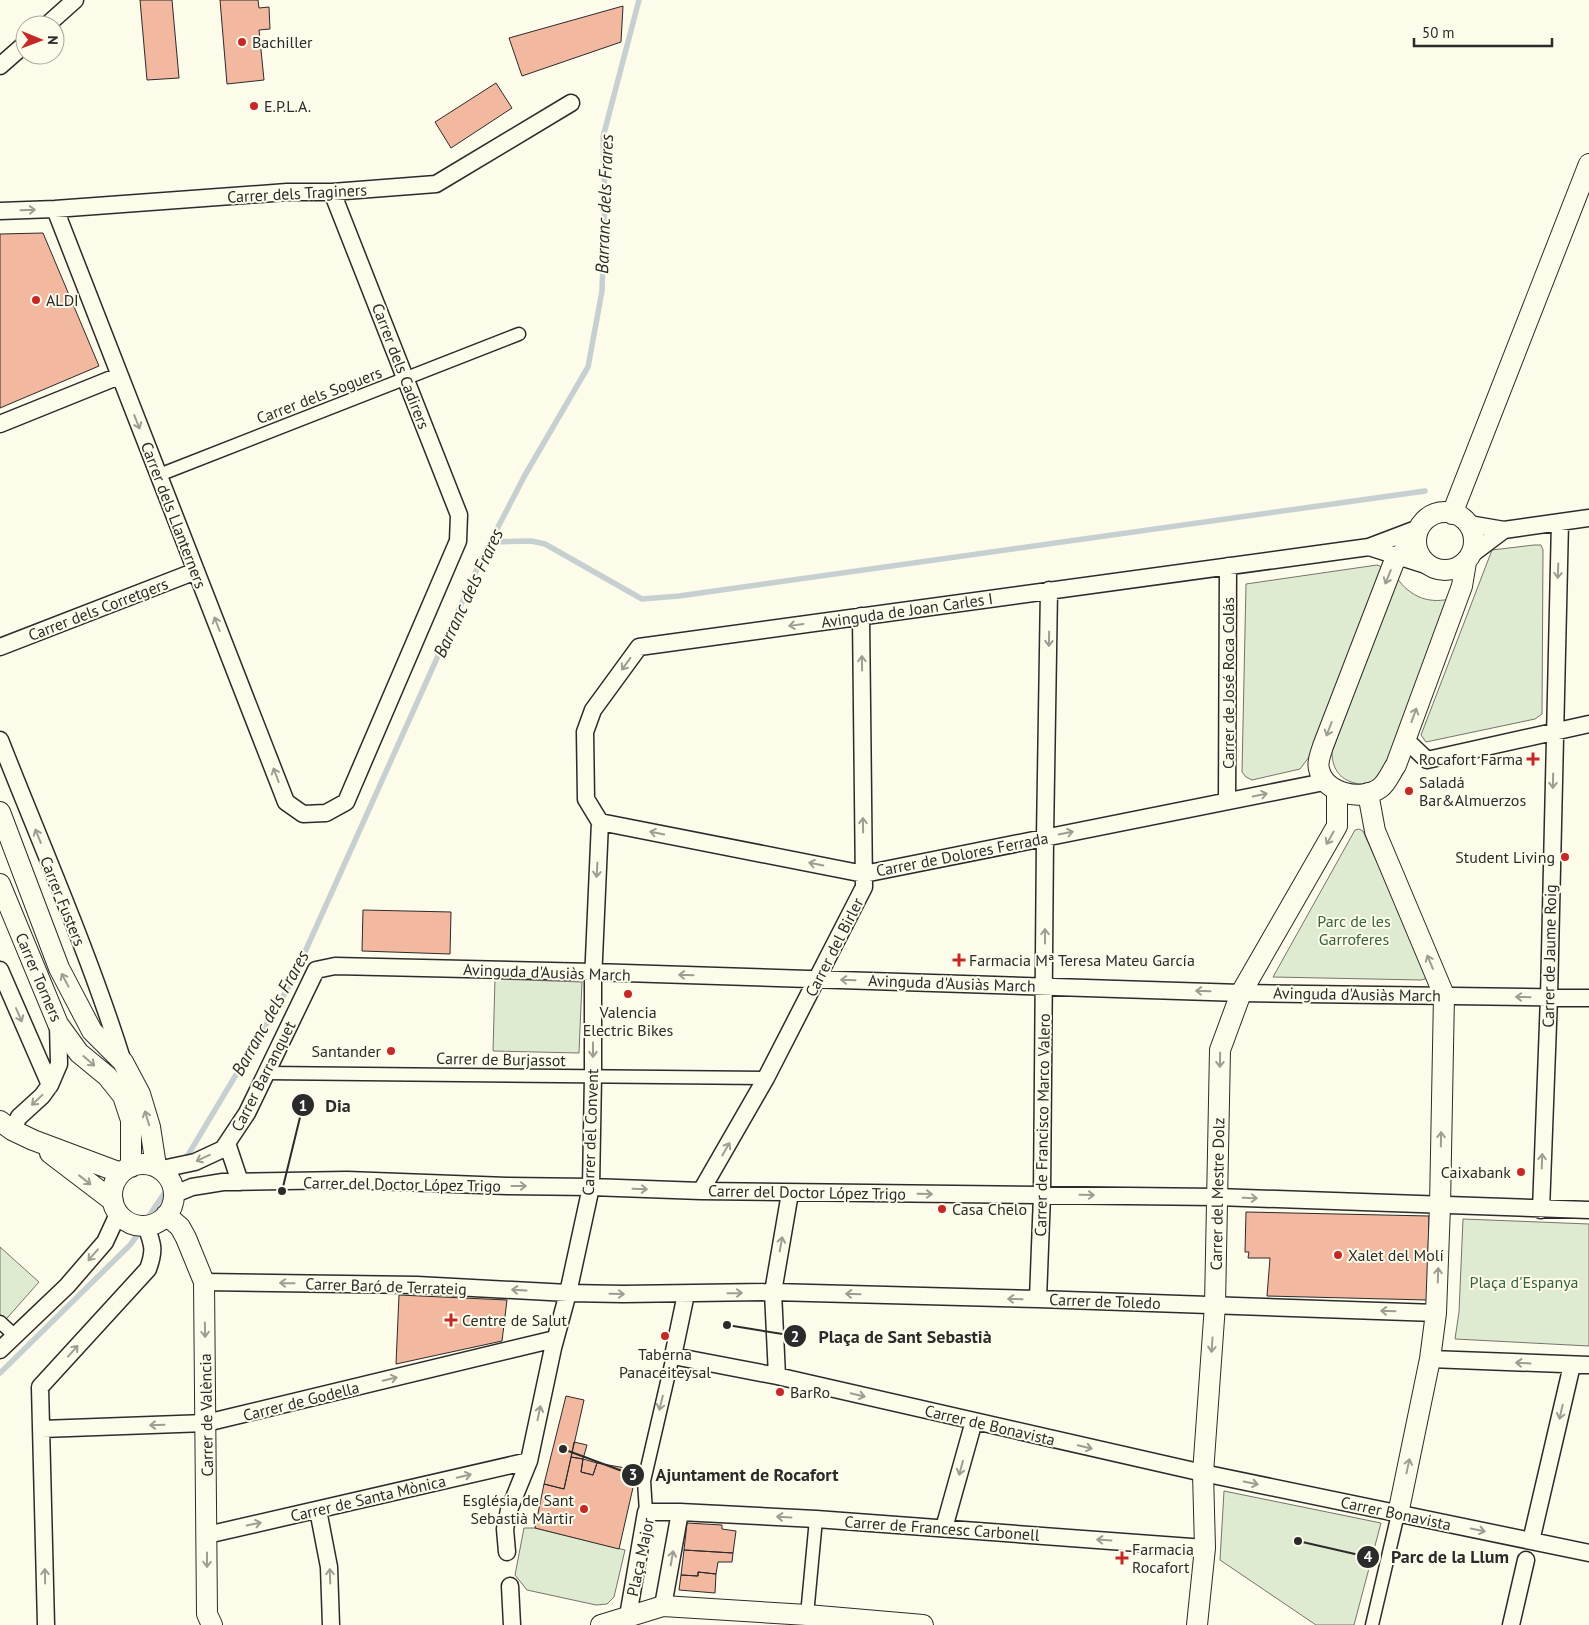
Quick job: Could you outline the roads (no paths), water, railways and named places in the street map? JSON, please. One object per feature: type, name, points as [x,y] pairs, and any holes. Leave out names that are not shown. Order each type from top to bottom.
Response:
[{"type":"street","points":[[59,15],[76,0]]},
{"type":"street","points":[[0,66],[15,53]]},
{"type":"street","name":"Carrer dels Traginers","points":[[0,211],[55,209],[287,192],[332,192],[436,184],[571,103]]},
{"type":"street","points":[[1460,519],[1589,164]]},
{"type":"street","name":"Carrer dels Cadirers","points":[[303,814],[326,813],[346,802],[458,542],[459,515],[332,192]]},
{"type":"street","name":"Carrer dels Llanterners","points":[[55,209],[286,802],[303,814]]},
{"type":"street","name":"Carrer dels Soguers","points":[[159,475],[519,334]]},
{"type":"street","points":[[0,424],[120,376]]},
{"type":"street","points":[[1504,530],[1455,569],[1444,571],[1429,566],[1422,558],[1416,546],[1422,523],[1435,514],[1445,512],[1460,519],[1504,530],[1589,518]]},
{"type":"street","points":[[1331,786],[1352,794],[1368,793],[1382,787],[1396,765],[1462,586],[1469,558],[1475,544],[1474,534],[1460,519]]},
{"type":"street","name":"Carrer de Jaume Roig","points":[[1540,1210],[1549,997],[1560,522]]},
{"type":"street","name":"Avinguda de Joan Carles I","points":[[600,822],[586,799],[585,732],[593,710],[639,647],[1369,546],[1418,533]]},
{"type":"street","name":"Carrer del Mestre Dolz","points":[[1197,1625],[1204,1548],[1203,1473],[1216,1305],[1220,1050],[1241,992],[1337,826],[1331,786],[1318,767],[1323,746],[1394,562],[1418,533]]},
{"type":"street","name":"Avinguda de Joan Carles I","points":[[1369,546],[1429,566]]},
{"type":"street","name":"Carrer de José Roca Colás","points":[[1227,801],[1228,566]]},
{"type":"street","name":"Carrer dels Corretgers","points":[[0,647],[196,571]]},
{"type":"street","name":"Carrer de Francisco Marco Valero","points":[[1038,1299],[1042,1195],[1049,590]]},
{"type":"street","name":"Carrer del Birler","points":[[702,1191],[766,1078],[864,887],[862,616]]},
{"type":"street","points":[[1405,739],[1427,760],[1589,724]]},
{"type":"street","name":"Carrer Fusters","points":[[0,740],[111,1023],[123,1062],[140,1094],[159,1168]]},
{"type":"street","name":"Carrer de Dolores Ferrada","points":[[600,822],[864,874],[1227,801],[1331,786]]},
{"type":"street","points":[[1368,793],[1375,831],[1444,995],[1436,1313],[1430,1359],[1398,1514],[1372,1625]]},
{"type":"street","name":"Carrer Fusters","points":[[0,812],[59,968],[92,1030],[123,1062]]},
{"type":"street","name":"Carrer del Convent","points":[[507,1552],[505,1529],[509,1510],[529,1461],[555,1339],[568,1293],[591,1187],[593,972],[600,822]]},
{"type":"street","name":"Carrer Torners","points":[[0,884],[58,1024],[79,1052],[107,1076],[123,1096],[132,1120],[126,1170]]},
{"type":"street","name":"Avinguda d'Ausiàs March","points":[[316,970],[335,966],[1241,992],[1589,998]]},
{"type":"street","points":[[0,970],[50,1085]]},
{"type":"street","name":"Carrer Barranquet","points":[[159,1168],[195,1162],[223,1149],[247,1113],[316,970]]},
{"type":"street","points":[[58,1024],[59,1064],[50,1085],[42,1096],[6,1126],[33,1140],[126,1170]]},
{"type":"street","name":"Carrer de Burjassot","points":[[266,1073],[766,1078]]},
{"type":"street","points":[[0,1350],[67,1286],[105,1242],[116,1208],[112,1196],[115,1181],[126,1170],[141,1163],[159,1168],[170,1177],[175,1190],[175,1201],[171,1211],[160,1222],[146,1226],[135,1226],[125,1221],[116,1208],[33,1140]]},
{"type":"street","points":[[227,1143],[240,1182]]},
{"type":"street","name":"Carrer del Doctor López Trigo","points":[[175,1194],[192,1187],[223,1182],[347,1180],[790,1193],[1217,1197],[1440,1206]]},
{"type":"street","points":[[777,1376],[773,1292],[790,1193]]},
{"type":"street","points":[[1440,1206],[1589,1210]]},
{"type":"street","name":"Carrer de València","points":[[166,1216],[180,1227],[190,1243],[204,1282],[207,1614],[212,1625]]},
{"type":"street","points":[[46,1625],[40,1387],[148,1269],[153,1256],[152,1242],[146,1226]]},
{"type":"street","name":"Carrer Baró de Terrateig","points":[[204,1282],[417,1285],[568,1293],[686,1294]]},
{"type":"street","name":"Carrer de Toledo","points":[[686,1294],[773,1292],[1436,1313]]},
{"type":"street","points":[[646,1512],[644,1481],[686,1294]]},
{"type":"street","points":[[0,1322],[15,1336]]},
{"type":"street","name":"Carrer de Godella","points":[[42,1429],[206,1423],[555,1339]]},
{"type":"street","name":"Carrer de Bonavista","points":[[673,1356],[777,1376],[1203,1473]]},
{"type":"street","points":[[1430,1359],[1589,1365]]},
{"type":"street","points":[[1531,1541],[1572,1365]]},
{"type":"street","points":[[944,1528],[974,1422]]},
{"type":"street","name":"Carrer de Santa Mònica","points":[[207,1535],[529,1461]]},
{"type":"street","name":"Carrer Bonavista","points":[[1203,1473],[1589,1553]]},
{"type":"street","points":[[318,1510],[329,1567],[331,1625]]},
{"type":"street","name":"Plaça Major","points":[[601,1625],[663,1606],[680,1512],[646,1512],[628,1616]]},
{"type":"street","name":"Carrer de Francesc Carbonell","points":[[680,1512],[816,1519],[1204,1548]]},
{"type":"street","points":[[806,1620],[816,1519]]},
{"type":"street","points":[[1511,1625],[1526,1560]]},
{"type":"street","points":[[510,1586],[512,1625]]},
{"type":"street","points":[[663,1606],[806,1620],[923,1625]]},
{"type":"waterway","name":"Barranc dels Frares","points":[[188,1155],[291,983],[482,558],[525,475],[588,367],[602,291],[605,200],[603,137],[639,0]]},
{"type":"waterway","points":[[490,542],[531,541],[545,544],[642,599],[679,596],[1425,491]]},
{"type":"waterway","name":"Barranc dels Frares","points":[[149,1216],[165,1192]]},
{"type":"waterway","name":"Barranc dels Frares","points":[[0,1373],[136,1237]]},
{"type":"place","name":"Bachiller","points":[[242,42]]},
{"type":"place","name":"E.P.L.A.","points":[[254,106]]},
{"type":"place","name":"ALDI","points":[[36,300]]},
{"type":"place","name":"Rocafort Farma","points":[[1533,759]]},
{"type":"place","name":"Saladá Bar&Almuerzos","points":[[1409,791]]},
{"type":"place","name":"Student Living","points":[[1565,857]]},
{"type":"place","name":"Farmacia Mª Teresa Mateu García","points":[[959,960]]},
{"type":"place","name":"Valencia Electric Bikes","points":[[628,994]]},
{"type":"place","name":"Santander","points":[[391,1051]]},
{"type":"place","name":"Caixabank","points":[[1521,1172]]},
{"type":"place","name":"Dia","points":[[282,1191]]},
{"type":"place","name":"Casa Chelo","points":[[942,1209]]},
{"type":"place","name":"Xalet del Molí","points":[[1338,1255]]},
{"type":"place","name":"Centre de Salut","points":[[451,1320]]},
{"type":"place","name":"Plaça de Sant Sebastià","points":[[727,1325]]},
{"type":"place","name":"Taberna Panaceiteysal","points":[[665,1336]]},
{"type":"place","name":"BarRo","points":[[780,1392]]},
{"type":"place","name":"Ajuntament de Rocafort","points":[[563,1449]]},
{"type":"place","name":"Església de Sant Sebastià Màrtir","points":[[584,1509]]},
{"type":"place","name":"Parc de la Llum","points":[[1298,1541]]},
{"type":"place","name":"Farmacia Rocafort","points":[[1122,1558]]},
{"type":"park label","name":"Parc de les Garroferes","points":[[1354,930]]},
{"type":"park label","name":"Plaça d'Espanya","points":[[1524,1282]]}]
